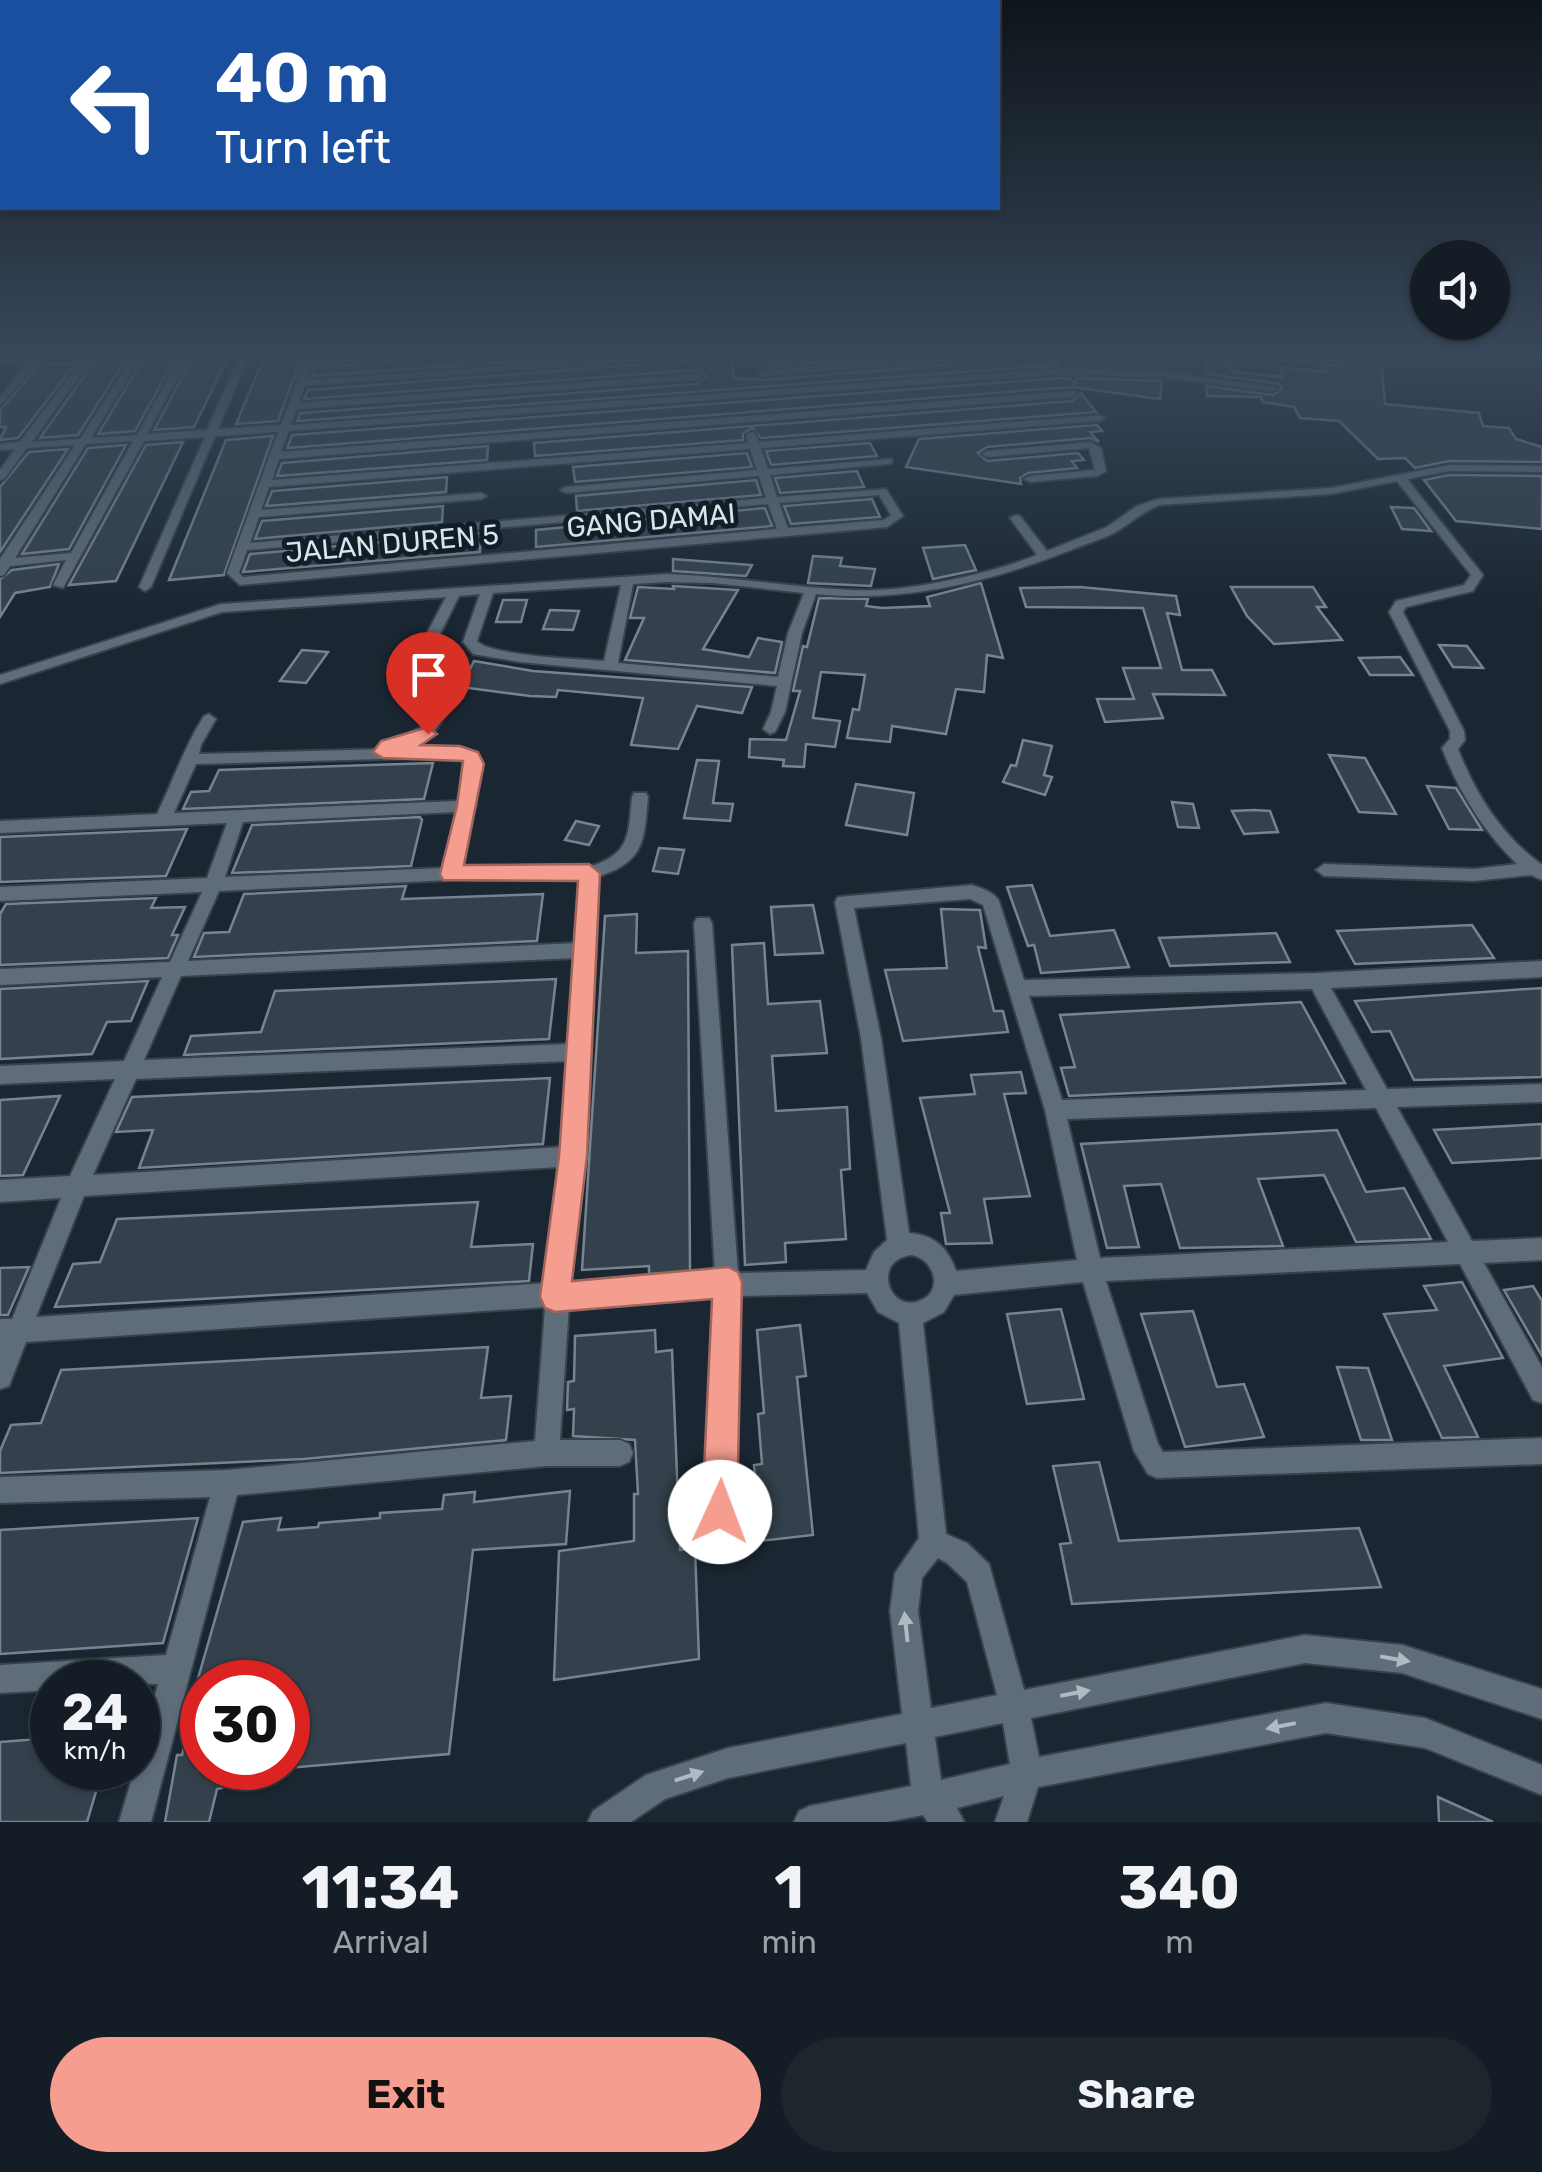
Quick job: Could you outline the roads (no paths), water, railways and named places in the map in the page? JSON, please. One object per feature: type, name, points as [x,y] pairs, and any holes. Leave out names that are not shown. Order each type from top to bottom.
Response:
[{"type":"street","points":[[0,477],[26,440]]},
{"type":"street","points":[[0,447],[96,440]]},
{"type":"street","points":[[59,584],[138,440]]},
{"type":"street","points":[[145,587],[206,440]]},
{"type":"street","points":[[282,440],[243,547],[882,491],[873,473]]},
{"type":"street","points":[[277,456],[494,440]]},
{"type":"street","points":[[522,440],[522,464]]},
{"type":"street","points":[[752,440],[784,534]]},
{"type":"street","points":[[268,484],[826,440]]},
{"type":"street","points":[[978,440],[997,469]]},
{"type":"street","points":[[2,566],[82,441]]},
{"type":"street","points":[[987,454],[1091,445],[1096,448],[1101,470],[1098,473],[1030,479]]},
{"type":"street","points":[[565,460],[566,520]]},
{"type":"street","points":[[566,490],[888,460]]},
{"type":"street","points":[[0,680],[221,608],[628,580],[713,579],[869,594],[904,591],[1004,572],[1112,530],[1141,508],[1158,502],[1299,495],[1467,466],[1542,469]]},
{"type":"street","points":[[478,527],[483,467]]},
{"type":"street","points":[[1398,476],[1476,575],[1469,588],[1401,604],[1396,612],[1457,731],[1458,740],[1450,748],[1477,802],[1504,838],[1538,871]]},
{"type":"street","name":"GANG DAMAI","points":[[522,557],[896,520],[882,491]]},
{"type":"street","points":[[257,514],[481,496]]},
{"type":"street","points":[[1016,518],[1044,556]]},
{"type":"street","name":"JALAN DUREN 5","points":[[243,547],[233,573],[240,582],[522,557],[522,524]]},
{"type":"street","points":[[2,566],[75,556]]},
{"type":"street","points":[[610,666],[628,580]]},
{"type":"street","points":[[488,589],[470,642],[472,648],[520,658],[782,682]]},
{"type":"street","points":[[770,729],[810,590]]},
{"type":"street","points":[[423,654],[456,591]]},
{"type":"street","points":[[383,752],[388,746],[428,734],[448,692]]},
{"type":"street","points":[[164,817],[191,760],[192,744],[209,719]]},
{"type":"street","points":[[191,760],[383,752],[460,752],[472,756],[468,806],[451,874]]},
{"type":"street","points":[[0,894],[451,874],[589,873],[612,866],[636,842],[640,797]]},
{"type":"street","points":[[0,827],[468,806]]},
{"type":"street","points":[[0,1377],[10,1331],[214,884],[237,816]]},
{"type":"street","points":[[1324,870],[1463,875],[1538,871]]},
{"type":"street","points":[[547,1453],[555,1297],[573,1156],[589,873]]},
{"type":"street","points":[[899,1245],[872,1038],[844,902],[972,892],[990,901],[1019,988],[1054,1110],[1091,1270],[1147,1451],[1158,1465],[1542,1451]]},
{"type":"street","points":[[703,922],[728,1282],[720,1512]]},
{"type":"street","points":[[0,978],[587,950]]},
{"type":"street","points":[[1019,988],[1318,981],[1542,970]]},
{"type":"street","points":[[1318,981],[1542,1391]]},
{"type":"street","points":[[0,1076],[580,1052]]},
{"type":"street","points":[[1054,1110],[1542,1093]]},
{"type":"street","points":[[0,1191],[573,1156]]},
{"type":"street","points":[[916,1244],[932,1252],[943,1266],[946,1284],[935,1308],[910,1315],[888,1303],[877,1281],[882,1258],[899,1245],[916,1244]]},
{"type":"street","points":[[946,1284],[1091,1270],[1542,1249]]},
{"type":"street","points":[[10,1331],[555,1297],[728,1282],[877,1281]]},
{"type":"street","points":[[910,1315],[934,1542],[909,1573],[904,1611],[928,1798],[948,1822]]},
{"type":"street","points":[[0,1490],[226,1483],[547,1453],[620,1453]]},
{"type":"street","points":[[135,1822],[226,1483]]},
{"type":"street","points":[[934,1542],[957,1553],[979,1574],[1014,1705],[1027,1774],[1012,1822]]},
{"type":"street","points":[[604,1822],[657,1786],[728,1763],[1305,1648],[1402,1659],[1542,1704]]},
{"type":"street","points":[[0,1679],[175,1669]]},
{"type":"street","points":[[810,1822],[1027,1774],[1326,1718],[1425,1733],[1542,1780]]}]
